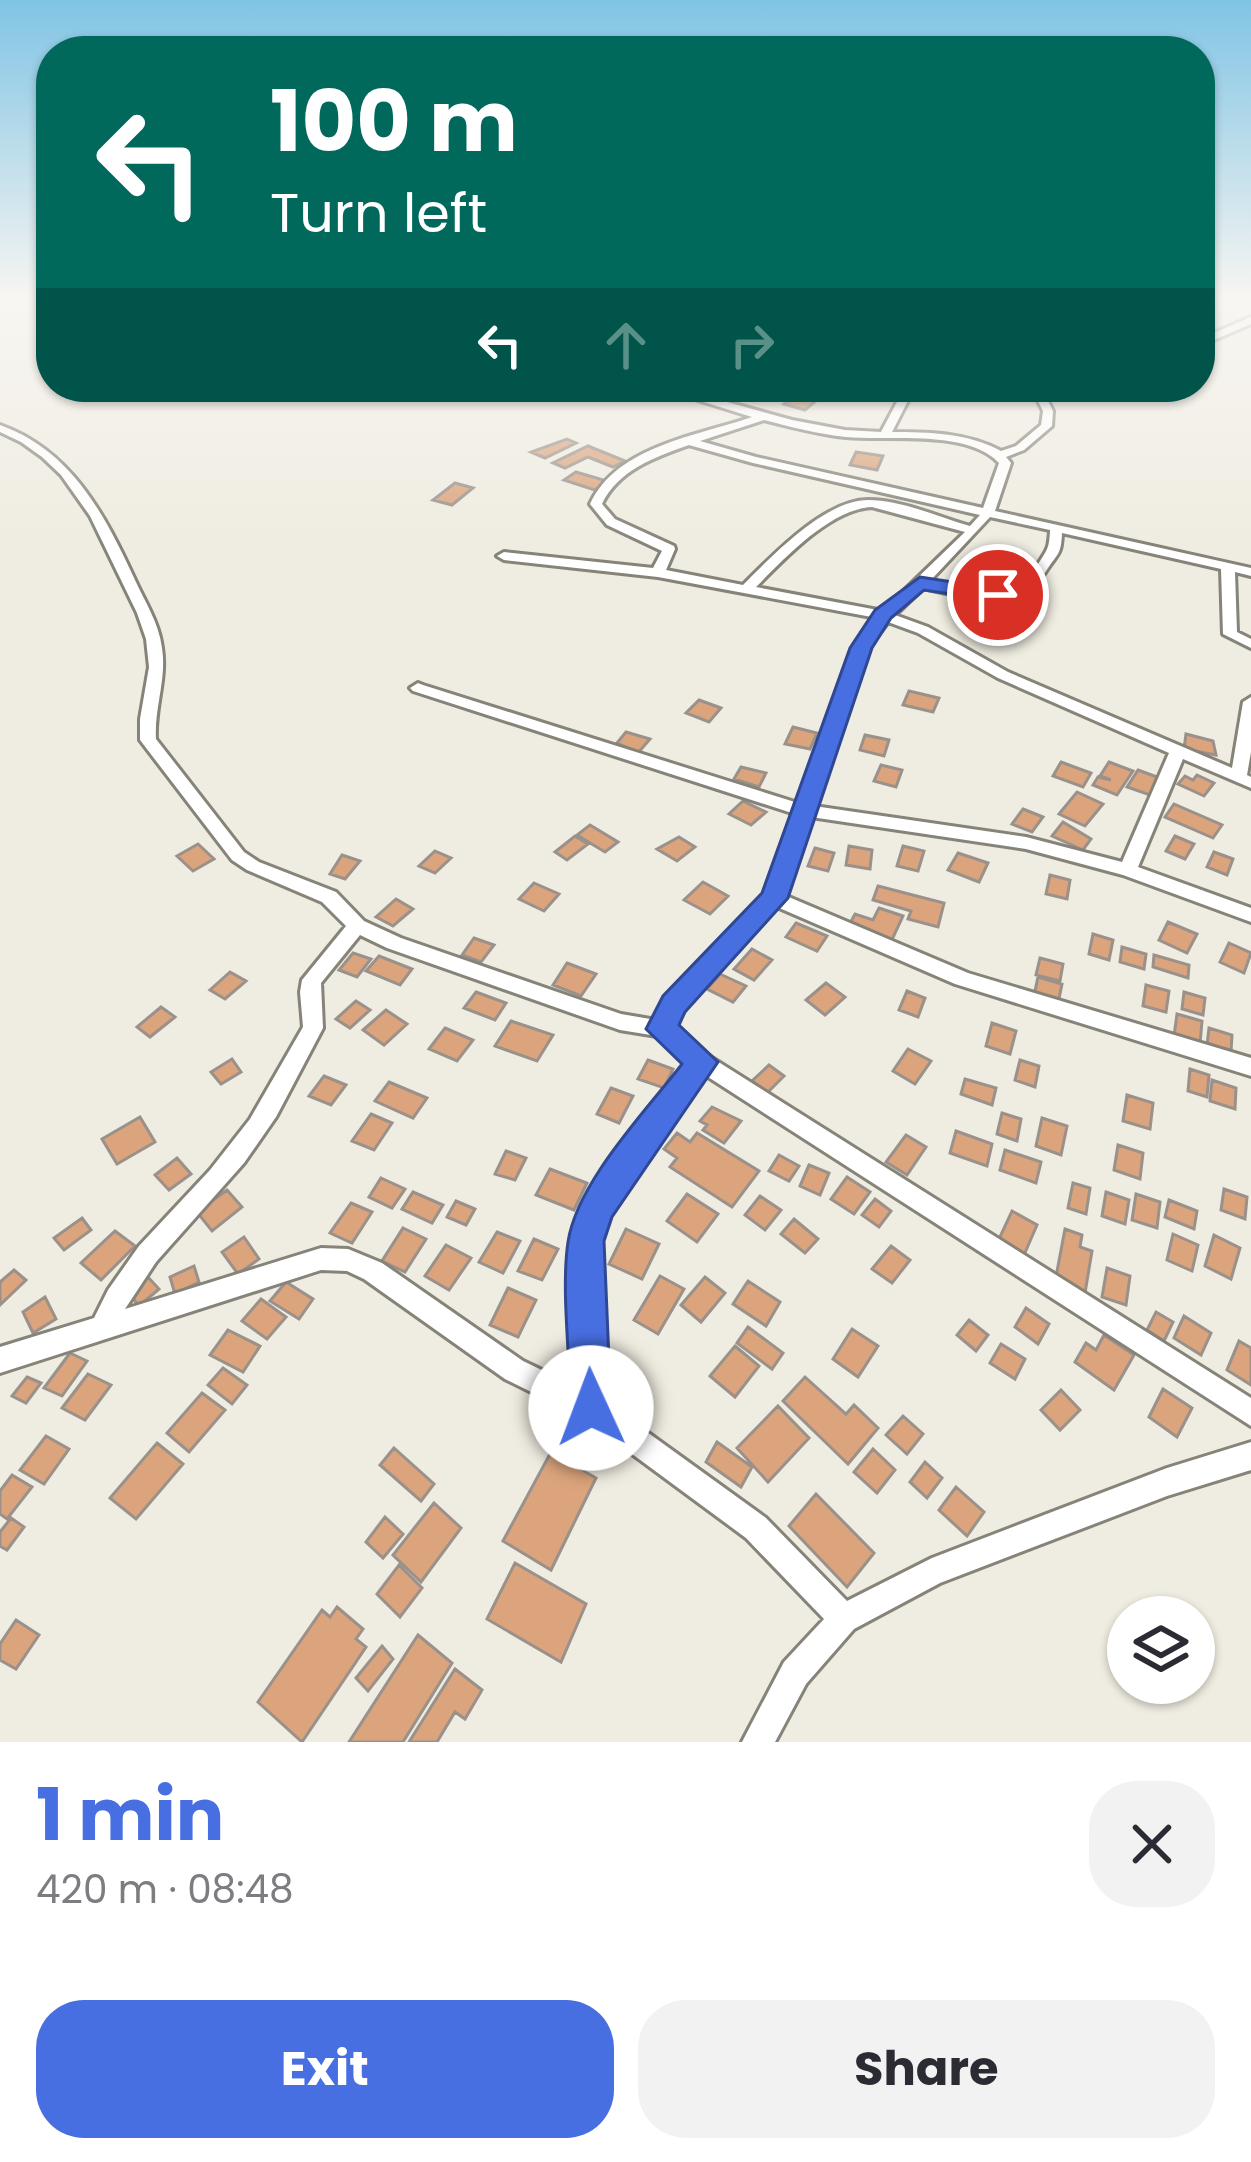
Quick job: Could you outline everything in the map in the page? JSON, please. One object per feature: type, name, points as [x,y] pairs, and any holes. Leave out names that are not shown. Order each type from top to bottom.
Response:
[{"type":"street","points":[[662,1029],[674,1004],[697,976],[774,898],[861,648],[882,614],[920,583],[988,512],[1005,463],[1002,455],[986,447],[949,439],[885,435],[764,416],[714,402]]},
{"type":"street","points":[[885,435],[902,402]]},
{"type":"street","points":[[1002,455],[1020,448],[1046,426],[1048,411],[1043,402]]},
{"type":"street","points":[[658,573],[669,549],[610,522],[596,498],[642,458],[764,416]]},
{"type":"street","points":[[0,428],[57,462],[86,496],[154,634],[157,663],[147,731],[173,776],[238,856],[329,897],[357,926],[620,1022],[662,1029],[702,1062],[1251,1413]]},
{"type":"street","points":[[692,442],[737,457],[1251,572]]},
{"type":"street","points":[[747,588],[777,558],[856,506],[876,506],[972,530]]},
{"type":"street","points":[[920,583],[998,595],[1018,593],[1033,583],[1039,565],[1055,552],[1056,527]]},
{"type":"street","points":[[504,556],[658,573],[882,614],[922,630],[1003,675],[1245,779],[1251,702]]},
{"type":"street","points":[[1228,566],[1230,634],[1251,644]]},
{"type":"street","points":[[418,688],[801,810],[1026,843],[1128,870],[1251,915]]},
{"type":"street","points":[[1128,870],[1178,751]]},
{"type":"street","points":[[774,898],[962,980],[1251,1067]]},
{"type":"street","points":[[104,1324],[129,1272],[232,1161],[271,1105],[313,1028],[311,980],[357,926]]},
{"type":"street","points":[[591,1408],[586,1241],[597,1210],[625,1165],[702,1062]]},
{"type":"street","points":[[0,1360],[321,1259],[348,1260],[373,1271],[514,1370],[591,1408],[756,1528],[844,1619]]},
{"type":"street","points":[[758,1742],[795,1673],[844,1619],[951,1564],[1167,1482],[1251,1456]]},
{"type":"building","points":[[786,402],[814,402],[805,410]]},
{"type":"building","points":[[567,439],[576,443],[545,458],[531,452]]},
{"type":"building","points":[[588,446],[625,461],[613,467],[588,457],[565,468],[553,463]]},
{"type":"building","points":[[856,452],[883,456],[877,470],[850,465]]},
{"type":"building","points":[[576,472],[607,481],[595,490],[564,480]]},
{"type":"building","points":[[455,483],[473,488],[452,505],[433,500]]},
{"type":"building","points":[[909,691],[939,698],[933,712],[903,705]]},
{"type":"building","points":[[699,700],[721,708],[709,722],[686,713]]},
{"type":"building","points":[[793,727],[817,733],[810,749],[785,744]]},
{"type":"building","points":[[626,732],[650,739],[638,753],[617,743]]},
{"type":"building","points":[[1186,734],[1213,741],[1216,755],[1184,749]]},
{"type":"building","points":[[865,735],[889,740],[884,756],[860,750]]},
{"type":"building","points":[[1061,762],[1091,773],[1083,787],[1053,776]]},
{"type":"building","points":[[1109,762],[1133,771],[1117,795],[1093,785],[1098,777],[1111,780],[1100,776]]},
{"type":"building","points":[[881,765],[902,770],[896,787],[874,781]]},
{"type":"building","points":[[741,767],[766,773],[759,787],[734,779]]},
{"type":"building","points":[[1138,770],[1160,778],[1150,795],[1127,787]]},
{"type":"building","points":[[1197,775],[1214,783],[1204,796],[1178,784],[1185,776],[1193,780]]},
{"type":"building","points":[[1077,792],[1103,804],[1085,826],[1059,814]]},
{"type":"building","points":[[743,801],[766,812],[751,825],[729,814]]},
{"type":"building","points":[[1174,804],[1222,825],[1213,838],[1165,817]]},
{"type":"building","points":[[1023,809],[1043,817],[1032,832],[1012,824]]},
{"type":"building","points":[[1063,822],[1091,839],[1083,850],[1052,836]]},
{"type":"building","points":[[590,825],[618,842],[605,852],[577,835]]},
{"type":"building","points":[[575,836],[588,844],[567,860],[555,852]]},
{"type":"building","points":[[1175,836],[1194,844],[1185,859],[1166,851]]},
{"type":"building","points":[[679,837],[695,847],[677,861],[657,849]]},
{"type":"building","points":[[198,844],[214,859],[193,871],[177,856]]},
{"type":"building","points":[[849,846],[872,850],[870,869],[846,865]]},
{"type":"building","points":[[903,846],[924,851],[918,871],[897,866]]},
{"type":"building","points":[[815,848],[834,853],[828,871],[808,866]]},
{"type":"building","points":[[435,851],[451,858],[435,873],[419,866]]},
{"type":"building","points":[[1214,852],[1233,859],[1227,875],[1207,867]]},
{"type":"building","points":[[958,853],[988,863],[979,882],[948,870]]},
{"type":"building","points":[[342,855],[360,861],[345,879],[330,874]]},
{"type":"building","points":[[1050,875],[1070,880],[1067,899],[1046,894]]},
{"type":"building","points":[[703,882],[728,896],[710,914],[684,900]]},
{"type":"building","points":[[534,883],[559,894],[544,911],[519,899]]},
{"type":"building","points":[[878,886],[944,903],[938,927],[908,919],[911,911],[873,900]]},
{"type":"building","points":[[396,899],[413,909],[393,926],[376,917]]},
{"type":"building","points":[[879,908],[903,916],[891,942],[848,927],[855,914],[873,920]]},
{"type":"building","points":[[1168,922],[1197,934],[1187,953],[1159,940]]},
{"type":"building","points":[[796,923],[827,936],[817,951],[786,937]]},
{"type":"building","points":[[1093,934],[1113,940],[1109,960],[1089,954]]},
{"type":"building","points":[[474,938],[494,945],[481,962],[462,955]]},
{"type":"building","points":[[1229,943],[1251,953],[1244,973],[1220,962]]},
{"type":"building","points":[[1122,947],[1146,954],[1144,969],[1120,962]]},
{"type":"building","points":[[752,949],[772,960],[754,980],[734,969]]},
{"type":"building","points":[[353,953],[371,959],[357,977],[339,970]]},
{"type":"building","points":[[1154,955],[1189,965],[1188,978],[1153,967]]},
{"type":"building","points":[[379,956],[412,969],[400,985],[366,971]]},
{"type":"building","points":[[1040,958],[1063,964],[1060,981],[1036,975]]},
{"type":"building","points":[[567,963],[596,974],[581,996],[553,985]]},
{"type":"building","points":[[230,972],[246,981],[225,999],[210,990]]},
{"type":"building","points":[[720,974],[746,986],[733,1002],[707,989]]},
{"type":"building","points":[[1038,977],[1062,984],[1057,1008],[1033,1000]]},
{"type":"building","points":[[826,983],[845,997],[825,1015],[806,1000]]},
{"type":"building","points":[[1146,985],[1169,991],[1166,1012],[1143,1006]]},
{"type":"building","points":[[907,991],[925,998],[918,1017],[899,1010]]},
{"type":"building","points":[[476,992],[506,1003],[495,1020],[464,1008]]},
{"type":"building","points":[[1184,992],[1205,998],[1203,1015],[1182,1009]]},
{"type":"building","points":[[356,1001],[370,1010],[350,1028],[336,1019]]},
{"type":"building","points":[[161,1007],[175,1017],[150,1037],[137,1027]]},
{"type":"building","points":[[386,1010],[407,1024],[384,1045],[363,1030]]},
{"type":"building","points":[[1177,1014],[1202,1021],[1200,1044],[1174,1036]]},
{"type":"building","points":[[511,1021],[553,1035],[537,1061],[495,1046]]},
{"type":"building","points":[[992,1023],[1016,1031],[1010,1054],[986,1046]]},
{"type":"building","points":[[445,1028],[473,1040],[457,1061],[429,1049]]},
{"type":"building","points":[[1209,1028],[1232,1035],[1231,1052],[1207,1045]]},
{"type":"building","points":[[908,1049],[931,1061],[915,1084],[893,1071]]},
{"type":"building","points":[[232,1059],[241,1072],[221,1084],[211,1072]]},
{"type":"building","points":[[648,1060],[673,1069],[664,1088],[638,1079]]},
{"type":"building","points":[[1020,1060],[1039,1066],[1035,1087],[1015,1080]]},
{"type":"building","points":[[769,1065],[784,1076],[767,1093],[752,1081]]},
{"type":"building","points":[[1190,1069],[1209,1075],[1207,1097],[1188,1091]]},
{"type":"building","points":[[324,1076],[346,1085],[331,1105],[309,1096]]},
{"type":"building","points":[[965,1079],[996,1088],[992,1105],[961,1094]]},
{"type":"building","points":[[1212,1080],[1236,1088],[1235,1109],[1210,1101]]},
{"type":"building","points":[[389,1082],[427,1098],[413,1118],[375,1101]]},
{"type":"building","points":[[611,1088],[633,1096],[619,1123],[597,1114]]},
{"type":"building","points":[[1127,1095],[1153,1103],[1150,1129],[1123,1121]]},
{"type":"building","points":[[712,1107],[741,1121],[724,1143],[703,1130],[707,1125],[700,1121]]},
{"type":"building","points":[[1002,1113],[1021,1119],[1017,1141],[997,1134]]},
{"type":"building","points":[[371,1114],[392,1123],[374,1150],[352,1141]]},
{"type":"building","points":[[140,1117],[155,1142],[117,1164],[102,1139]]},
{"type":"building","points":[[1042,1118],[1067,1126],[1061,1155],[1036,1146]]},
{"type":"building","points":[[956,1131],[992,1144],[987,1166],[950,1153]]},
{"type":"building","points":[[677,1133],[690,1142],[697,1133],[759,1171],[732,1207],[670,1167],[677,1158],[664,1149]]},
{"type":"building","points":[[906,1135],[926,1147],[907,1175],[886,1162]]},
{"type":"building","points":[[1118,1145],[1143,1153],[1140,1179],[1114,1170]]},
{"type":"building","points":[[1005,1150],[1041,1162],[1036,1183],[1000,1170]]},
{"type":"building","points":[[506,1151],[526,1158],[515,1180],[495,1174]]},
{"type":"building","points":[[779,1155],[799,1166],[789,1181],[769,1171]]},
{"type":"building","points":[[177,1158],[191,1174],[169,1190],[155,1175]]},
{"type":"building","points":[[809,1165],[829,1173],[820,1195],[800,1186]]},
{"type":"building","points":[[550,1169],[587,1183],[574,1210],[536,1195]]},
{"type":"building","points":[[847,1177],[870,1192],[854,1214],[831,1199]]},
{"type":"building","points":[[381,1178],[405,1189],[392,1208],[369,1197]]},
{"type":"building","points":[[1073,1183],[1090,1188],[1086,1214],[1068,1208]]},
{"type":"building","points":[[1224,1189],[1247,1197],[1245,1219],[1221,1210]]},
{"type":"building","points":[[227,1190],[242,1207],[212,1231],[197,1212]]},
{"type":"building","points":[[413,1192],[443,1205],[432,1223],[402,1209]]},
{"type":"building","points":[[1106,1192],[1129,1200],[1125,1224],[1102,1216]]},
{"type":"building","points":[[687,1194],[718,1214],[697,1242],[667,1221]]},
{"type":"building","points":[[1136,1194],[1160,1202],[1157,1228],[1132,1220]]},
{"type":"building","points":[[760,1196],[781,1210],[765,1230],[745,1215]]},
{"type":"building","points":[[875,1199],[891,1211],[879,1227],[862,1215]]},
{"type":"building","points":[[1169,1200],[1197,1211],[1194,1229],[1165,1217]]},
{"type":"building","points":[[456,1201],[475,1209],[466,1225],[447,1217]]},
{"type":"building","points":[[351,1203],[372,1212],[352,1243],[330,1233]]},
{"type":"building","points":[[1012,1211],[1037,1225],[1024,1255],[998,1241]]},
{"type":"building","points":[[82,1218],[91,1230],[64,1250],[54,1238]]},
{"type":"building","points":[[794,1219],[818,1239],[805,1253],[781,1234]]},
{"type":"building","points":[[403,1228],[426,1239],[405,1272],[382,1261]]},
{"type":"building","points":[[626,1229],[659,1244],[642,1279],[609,1264]]},
{"type":"building","points":[[1065,1229],[1082,1235],[1080,1247],[1092,1251],[1085,1293],[1055,1282]]},
{"type":"building","points":[[115,1231],[135,1246],[101,1280],[81,1263]]},
{"type":"building","points":[[497,1232],[520,1241],[503,1273],[479,1262]]},
{"type":"building","points":[[1173,1234],[1198,1245],[1192,1271],[1167,1260]]},
{"type":"building","points":[[1214,1235],[1240,1248],[1231,1279],[1205,1266]]},
{"type":"building","points":[[244,1237],[259,1259],[238,1274],[222,1252]]},
{"type":"building","points":[[534,1239],[558,1249],[542,1280],[518,1271]]},
{"type":"building","points":[[446,1245],[471,1258],[449,1290],[425,1276]]},
{"type":"building","points":[[891,1246],[910,1260],[892,1283],[872,1269]]},
{"type":"building","points":[[194,1266],[199,1282],[175,1294],[170,1277]]},
{"type":"building","points":[[1107,1268],[1130,1276],[1126,1305],[1102,1297]]},
{"type":"building","points":[[14,1270],[26,1280],[0,1305],[0,1282]]},
{"type":"building","points":[[146,1275],[159,1289],[139,1306],[127,1291]]},
{"type":"building","points":[[660,1276],[684,1289],[658,1334],[634,1320]]},
{"type":"building","points":[[705,1277],[725,1293],[701,1322],[681,1305]]},
{"type":"building","points":[[748,1281],[780,1302],[766,1326],[733,1304]]},
{"type":"building","points":[[286,1282],[313,1299],[299,1319],[270,1301]]},
{"type":"building","points":[[508,1288],[536,1300],[518,1337],[490,1325]]},
{"type":"building","points":[[45,1297],[56,1319],[33,1333],[23,1312]]},
{"type":"building","points":[[261,1299],[286,1317],[267,1339],[242,1321]]},
{"type":"building","points":[[1026,1308],[1049,1324],[1038,1344],[1015,1327]]},
{"type":"building","points":[[1156,1312],[1173,1322],[1164,1341],[1147,1330]]},
{"type":"building","points":[[1184,1316],[1211,1333],[1201,1355],[1174,1338]]},
{"type":"building","points":[[969,1320],[988,1335],[976,1351],[957,1335]]},
{"type":"building","points":[[748,1327],[783,1353],[772,1369],[737,1343]]},
{"type":"building","points":[[852,1329],[878,1346],[858,1377],[833,1359]]},
{"type":"building","points":[[228,1330],[260,1346],[243,1372],[210,1355]]},
{"type":"building","points":[[1104,1335],[1134,1355],[1114,1390],[1075,1362],[1086,1343],[1096,1350]]},
{"type":"building","points":[[1239,1341],[1251,1348],[1251,1385],[1227,1370]]},
{"type":"building","points":[[1001,1344],[1025,1359],[1015,1379],[990,1363]]},
{"type":"building","points":[[735,1346],[759,1366],[735,1397],[710,1376]]},
{"type":"building","points":[[70,1353],[87,1361],[62,1396],[44,1388]]},
{"type":"building","points":[[223,1368],[247,1385],[232,1404],[208,1385]]},
{"type":"building","points":[[88,1374],[111,1385],[85,1420],[62,1408]]},
{"type":"building","points":[[27,1377],[41,1383],[26,1403],[12,1396]]},
{"type":"building","points":[[805,1377],[846,1414],[854,1405],[878,1428],[848,1464],[783,1401]]},
{"type":"building","points":[[1163,1389],[1192,1408],[1177,1437],[1149,1417]]},
{"type":"building","points":[[1061,1390],[1080,1410],[1060,1430],[1041,1410]]},
{"type":"building","points":[[202,1393],[225,1410],[189,1452],[167,1433]]},
{"type":"building","points":[[778,1406],[809,1438],[768,1482],[737,1448]]},
{"type":"building","points":[[903,1416],[923,1434],[907,1454],[886,1435]]},
{"type":"building","points":[[46,1436],[69,1449],[44,1484],[20,1470]]},
{"type":"building","points":[[717,1442],[752,1467],[741,1487],[706,1462]]},
{"type":"building","points":[[157,1443],[183,1464],[136,1519],[110,1498]]},
{"type":"building","points":[[394,1448],[434,1484],[421,1501],[380,1465]]},
{"type":"building","points":[[873,1449],[895,1470],[877,1493],[854,1472]]},
{"type":"building","points":[[551,1452],[596,1478],[551,1570],[503,1541]]},
{"type":"building","points":[[925,1462],[942,1478],[927,1498],[910,1482]]},
{"type":"building","points":[[12,1475],[32,1487],[7,1519],[0,1514],[0,1491]]},
{"type":"building","points":[[956,1487],[984,1512],[967,1536],[939,1510]]},
{"type":"building","points":[[816,1494],[874,1553],[847,1587],[789,1526]]},
{"type":"building","points":[[434,1503],[461,1528],[421,1582],[393,1555]]},
{"type":"building","points":[[385,1517],[403,1534],[383,1558],[366,1542]]},
{"type":"building","points":[[11,1518],[24,1527],[7,1550],[0,1546],[0,1532]]},
{"type":"building","points":[[515,1563],[586,1604],[561,1662],[487,1619]]},
{"type":"building","points":[[399,1565],[422,1588],[400,1617],[377,1594]]},
{"type":"building","points":[[337,1607],[363,1629],[356,1639],[366,1647],[302,1742],[258,1702],[322,1610],[330,1617]]},
{"type":"building","points":[[16,1620],[39,1635],[16,1669],[0,1660],[0,1644]]},
{"type":"building","points":[[418,1635],[452,1663],[403,1742],[349,1742]]},
{"type":"building","points":[[382,1646],[393,1659],[368,1691],[356,1678]]},
{"type":"building","points":[[455,1669],[482,1690],[465,1719],[455,1712],[437,1742],[409,1742]]},
{"type":"route","points":[[591,1408],[586,1241],[597,1210],[625,1165],[702,1062],[662,1029],[674,1004],[774,898],[861,648],[882,614],[920,583],[998,595]]}]
